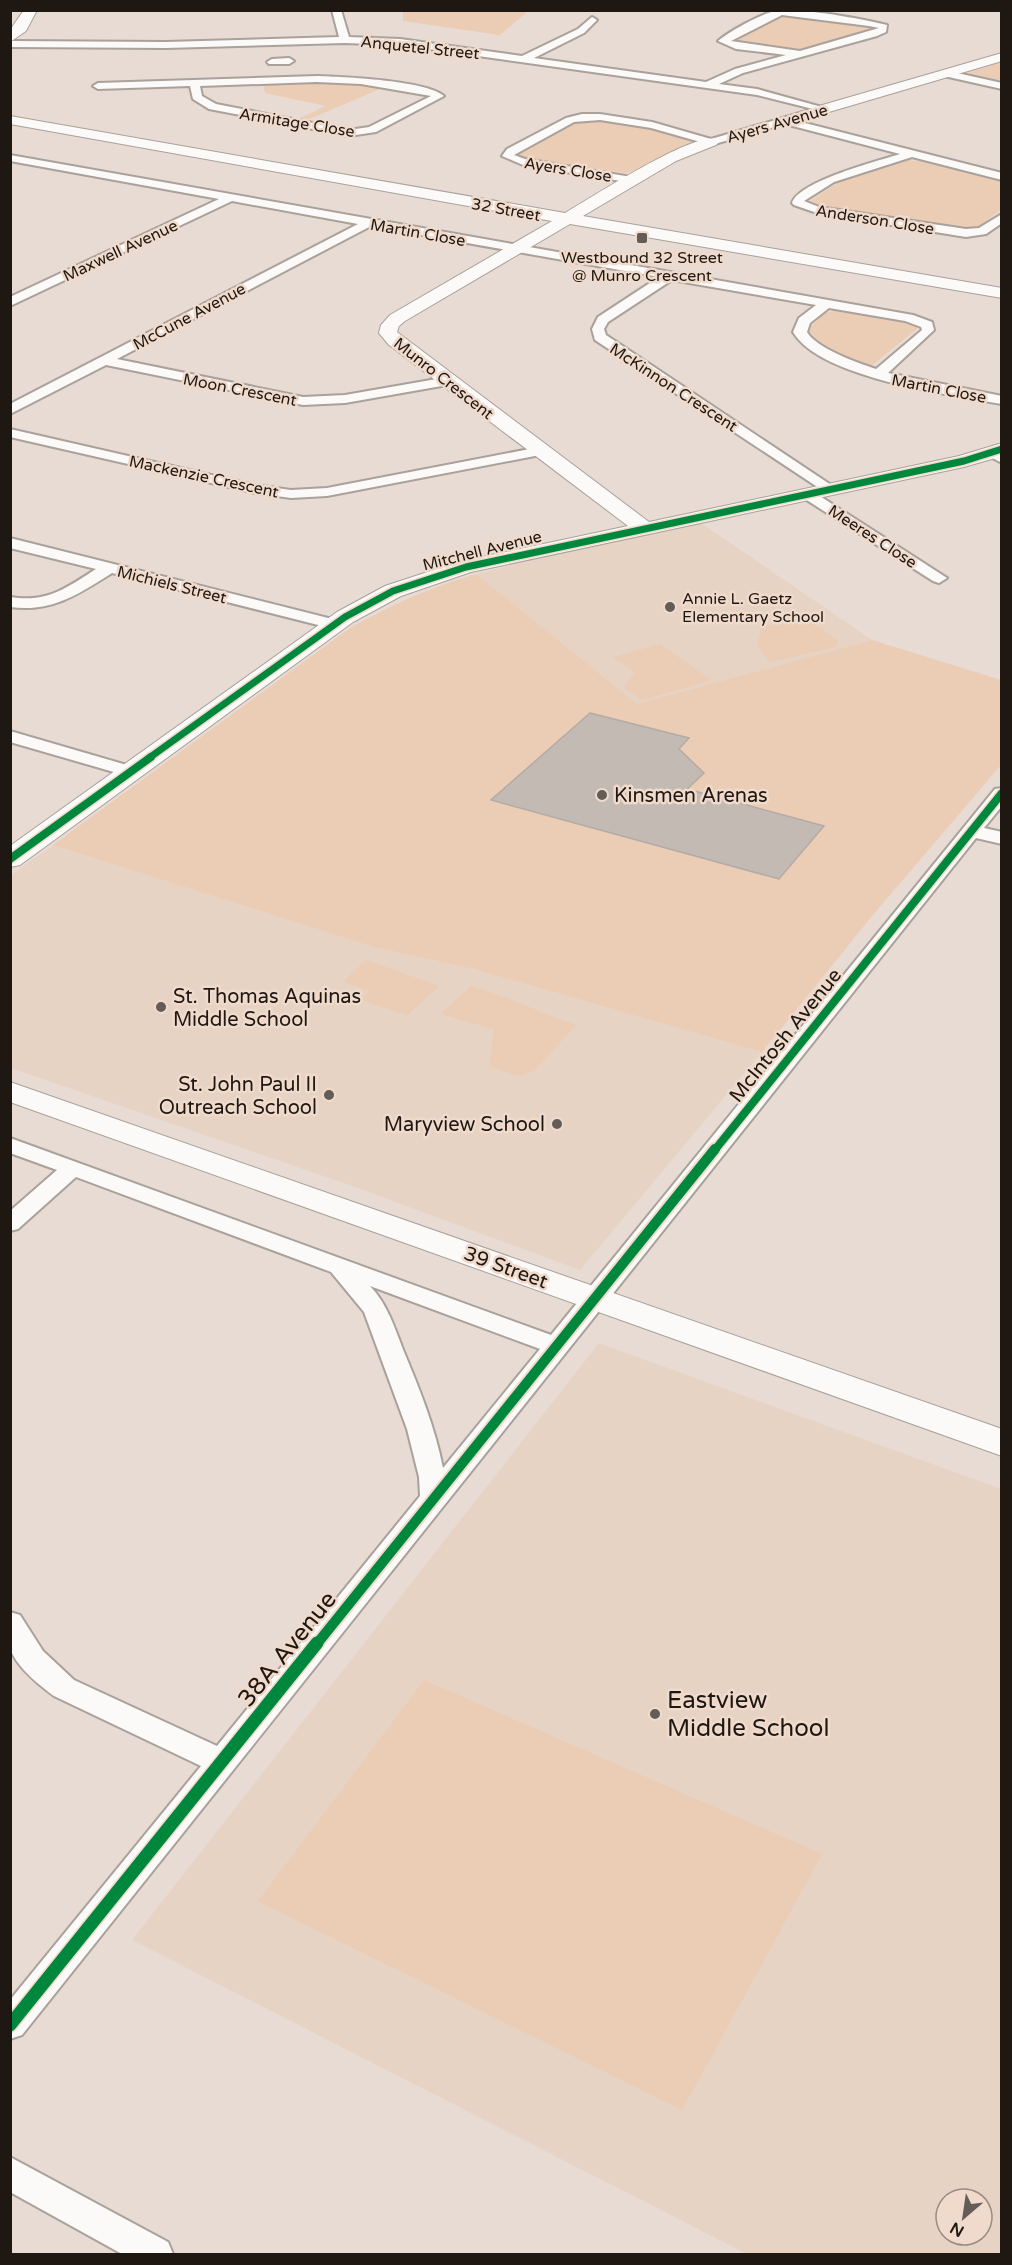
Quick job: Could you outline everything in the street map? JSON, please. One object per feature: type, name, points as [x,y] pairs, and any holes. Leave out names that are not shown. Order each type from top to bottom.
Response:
[{"type":"street","points":[[10,38],[21,28],[31,10]]},
{"type":"street","points":[[336,10],[345,40]]},
{"type":"street","points":[[707,85],[739,70],[870,36],[883,30],[884,27],[782,12],[771,15],[723,41],[736,46],[799,54]]},
{"type":"street","points":[[524,59],[581,31],[592,20]]},
{"type":"street","name":"Anquetel Street","points":[[10,44],[165,45],[345,40],[411,43],[764,94],[824,109]]},
{"type":"street","name":"Armitage Close","points":[[268,42],[276,80]]},
{"type":"street","points":[[285,42],[293,80]]},
{"type":"street","name":"Ayers Avenue","points":[[572,216],[679,154],[711,142],[1002,57]]},
{"type":"street","points":[[272,62],[289,61]]},
{"type":"street","points":[[948,74],[1002,86]]},
{"type":"street","name":"Armitage Close","points":[[98,86],[276,80],[353,80],[432,92],[439,96],[372,130],[349,133],[213,107],[197,98],[194,83]]},
{"type":"street","name":"32 Street","points":[[10,111],[572,216],[1002,293]]},
{"type":"street","name":"Ayers Close","points":[[633,180],[523,162],[507,156],[511,151],[570,120],[587,116],[652,125],[711,142]]},
{"type":"street","name":"32 Street","points":[[10,120],[572,216],[1002,284]]},
{"type":"street","points":[[785,121],[1002,177]]},
{"type":"street","name":"Anderson Close","points":[[911,154],[830,180],[801,198],[798,203],[817,210],[960,233],[982,231],[1002,217]]},
{"type":"street","name":"Martin Close","points":[[10,158],[908,318],[927,325],[926,333],[877,375]]},
{"type":"street","name":"Maxwell Avenue","points":[[10,302],[229,198]]},
{"type":"street","name":"Munro Crescent","points":[[572,216],[401,316],[390,325],[388,333],[395,341],[644,528]]},
{"type":"street","name":"McCune Avenue","points":[[10,410],[368,223]]},
{"type":"street","name":"McKinnon Crescent","points":[[668,276],[603,320],[598,329],[600,337],[830,489]]},
{"type":"street","name":"Martin Close","points":[[826,304],[801,325],[800,332],[804,339],[844,363],[877,375],[1002,400]]},
{"type":"street","name":"Moon Crescent","points":[[105,361],[303,401],[345,399],[448,381]]},
{"type":"street","name":"Mackenzie Crescent","points":[[10,433],[255,489],[291,494],[327,492],[540,451]]},
{"type":"street","name":"Mitchell Avenue","points":[[10,859],[334,624],[376,599],[441,574],[644,528],[998,454]]},
{"type":"street","name":"Meeres Close","points":[[807,494],[939,578]]},
{"type":"street","name":"Michiels Street","points":[[13,546],[334,624]]},
{"type":"street","points":[[10,602],[31,606],[46,604],[109,568]]},
{"type":"street","points":[[10,736],[131,772]]},
{"type":"street","name":"McIntosh Avenue","points":[[596,1299],[1002,793]]},
{"type":"street","points":[[972,831],[1002,838]]},
{"type":"street","name":"39 Street","points":[[10,1090],[1002,1443]]},
{"type":"street","points":[[10,1145],[557,1347]]},
{"type":"street","points":[[10,1224],[73,1168]]},
{"type":"street","points":[[336,1264],[363,1292],[376,1312],[424,1440],[434,1478],[434,1499]]},
{"type":"street","name":"38A Avenue","points":[[10,2025],[596,1299]]},
{"type":"street","points":[[10,1623],[29,1655],[46,1674],[64,1688],[220,1762]]},
{"type":"street","points":[[10,2173],[155,2254]]},
{"type":"shaded area","points":[[403,10],[528,11],[500,35],[403,21]]},
{"type":"shaded area","points":[[778,17],[872,26],[876,29],[804,52],[733,42]]},
{"type":"shaded area","points":[[1001,62],[1001,82],[968,75],[968,73]]},
{"type":"shaded area","points":[[263,83],[356,84],[382,88],[307,120],[298,119],[326,106],[265,93]]},
{"type":"shaded area","points":[[592,118],[638,125],[694,141],[635,171],[625,173],[515,156],[518,152],[582,119]]},
{"type":"shaded area","points":[[907,160],[927,162],[1001,181],[1001,209],[977,228],[969,230],[811,205],[810,201],[841,181]]},
{"type":"shaded area","points":[[841,310],[908,323],[918,328],[871,366],[836,354],[808,330],[824,313]]},
{"type":"shaded area","name":"Annie L. Gaetz Elementary School","points":[[701,523],[872,640],[637,704],[476,574],[647,532]]},
{"type":"shaded area","points":[[476,574],[637,704],[872,640],[1001,680],[1001,765],[872,916],[762,1052],[474,969],[374,947],[53,845],[350,628],[412,597]]},
{"type":"shaded area","points":[[803,615],[838,641],[836,647],[769,662],[757,645],[761,628]]},
{"type":"shaded area","points":[[660,644],[711,680],[643,700],[624,688],[635,672],[613,657]]},
{"type":"shaded area","points":[[53,845],[374,947],[474,969],[762,1052],[580,1270],[352,1186],[11,1068],[11,875]]},
{"type":"shaded area","points":[[366,960],[439,986],[407,1015],[361,1000],[369,991],[343,982]]},
{"type":"shaded area","points":[[471,986],[576,1025],[534,1071],[518,1076],[490,1066],[494,1029],[440,1014]]},
{"type":"shaded area","name":"Eastview Middle School","points":[[599,1343],[1001,1489],[1001,2254],[747,2254],[132,1940]]},
{"type":"shaded area","points":[[424,1680],[822,1854],[682,2110],[258,1901]]},
{"type":"building","name":"Kinsmen Arenas","points":[[590,713],[689,738],[679,749],[704,773],[687,789],[824,826],[779,879],[491,800]]},
{"type":"cycle path","points":[[10,859],[345,617],[393,591],[466,567],[964,461],[1002,449]]},
{"type":"cycle path","points":[[10,2025],[1002,793]]},
{"type":"place","name":"Westbound 32 Street @ Munro Crescent","points":[[642,238]]},
{"type":"place","name":"Annie L. Gaetz Elementary School","points":[[670,607]]},
{"type":"place","name":"Kinsmen Arenas","points":[[602,795]]},
{"type":"place","name":"St. Thomas Aquinas Middle School","points":[[161,1007]]},
{"type":"place","name":"St. John Paul II Outreach School","points":[[329,1095]]},
{"type":"place","name":"Maryview School","points":[[557,1124]]},
{"type":"place","name":"Eastview Middle School","points":[[655,1714]]}]
